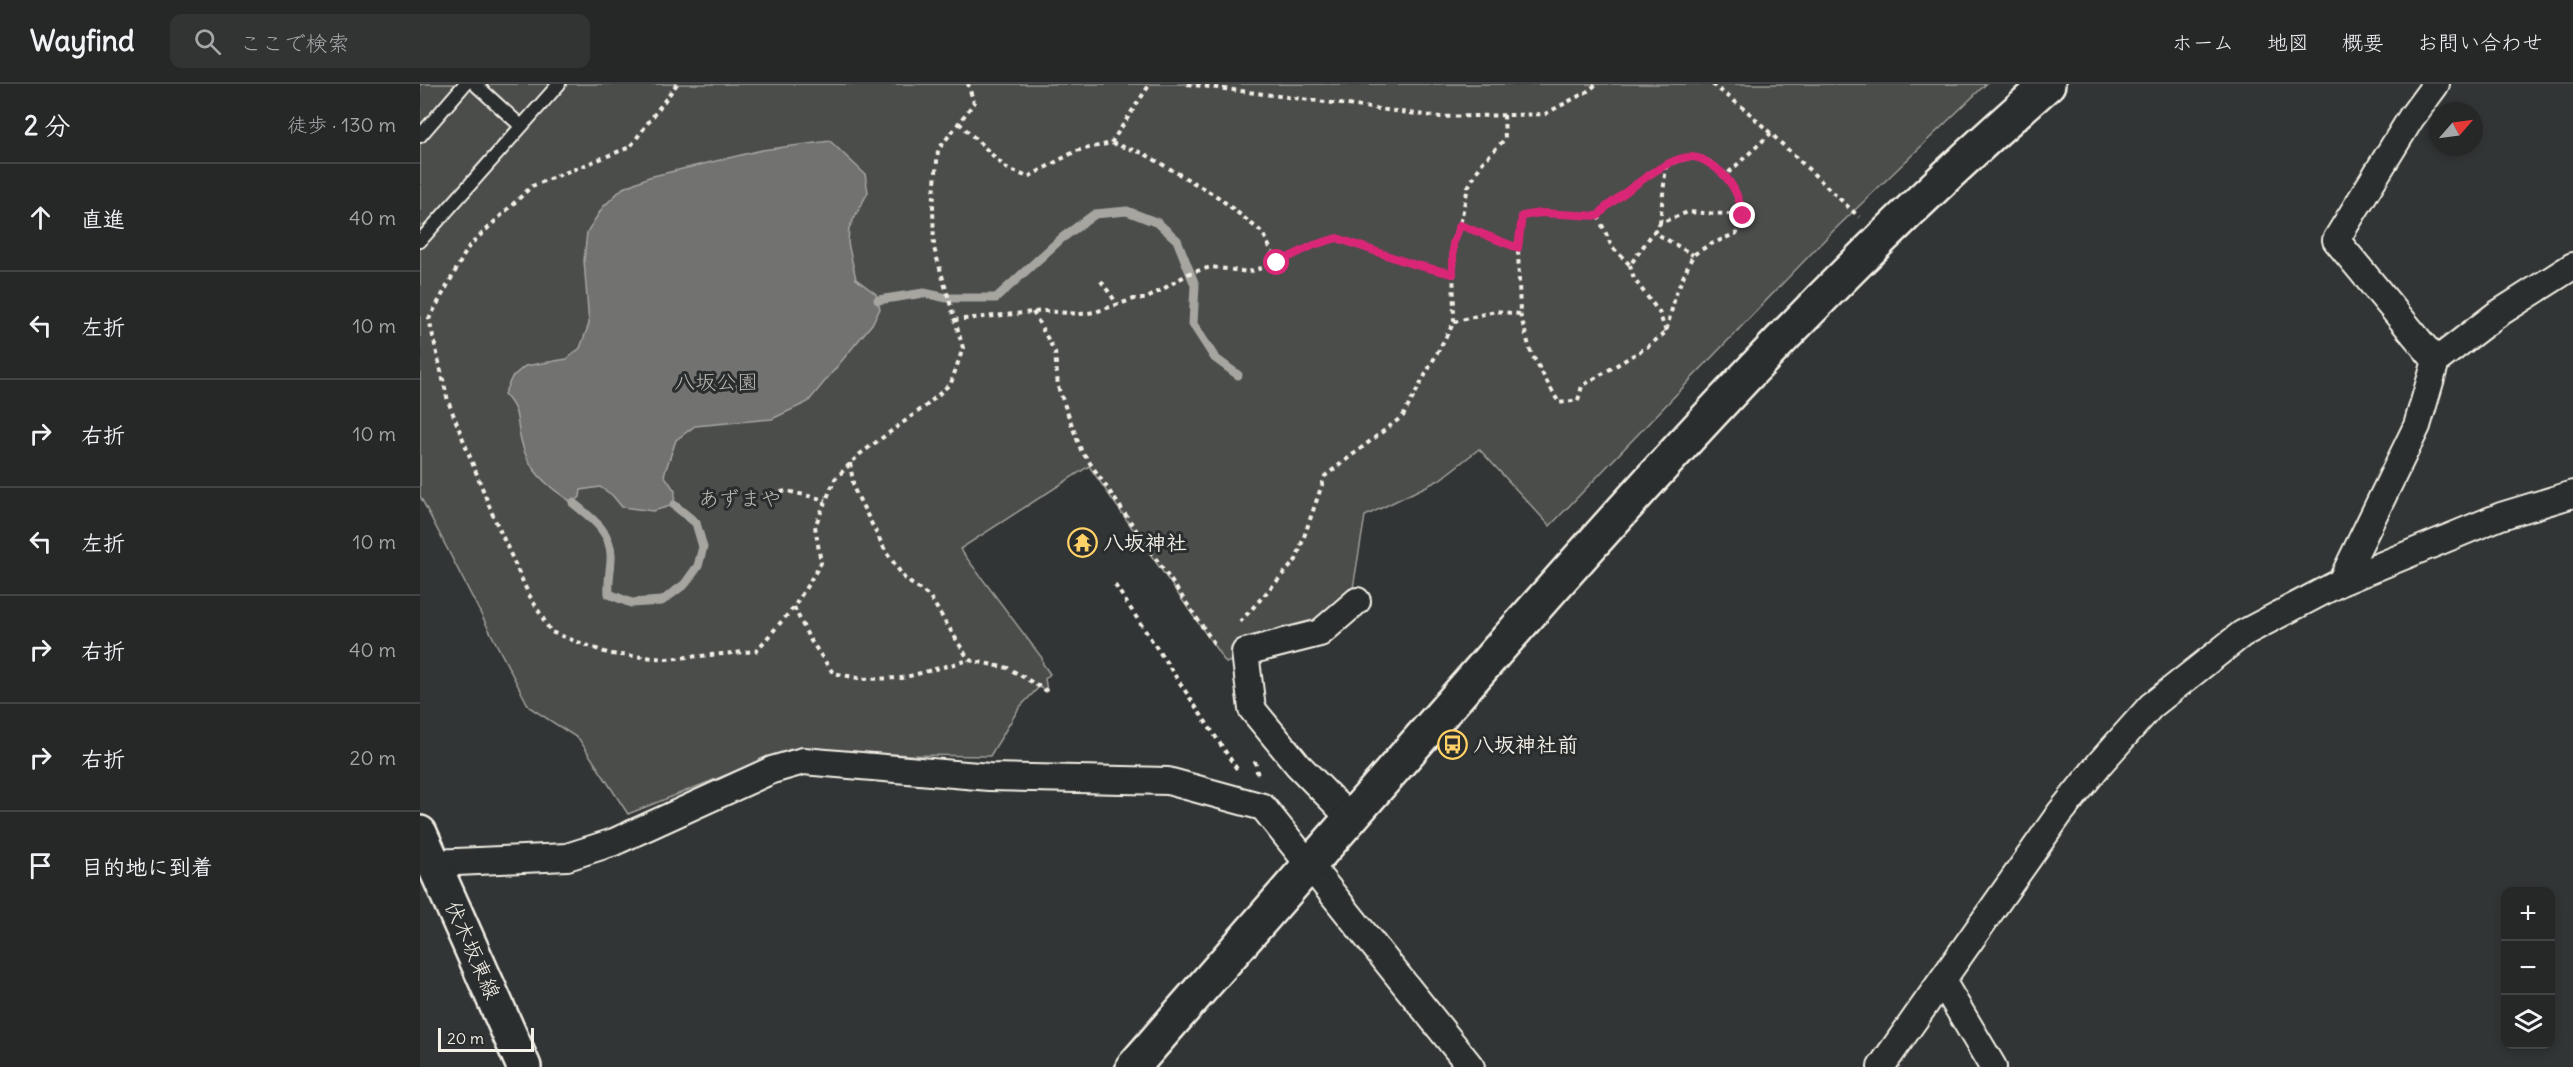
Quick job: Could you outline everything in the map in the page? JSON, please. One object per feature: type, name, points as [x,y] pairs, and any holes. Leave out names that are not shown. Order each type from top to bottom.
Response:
[{"type":"street","points":[[1133,1067],[1350,818],[1686,440],[1880,240],[1977,146],[2048,84]]},
{"type":"street","points":[[2436,84],[2411,118],[2336,240],[2436,361]]},
{"type":"street","points":[[2342,582],[2417,426],[2436,361],[2496,315],[2573,266]]},
{"type":"street","points":[[1881,1067],[2060,813],[2101,762],[2151,706],[2242,634],[2342,582],[2501,516],[2573,494]]},
{"type":"street","points":[[1350,818],[1298,765],[1252,709],[1245,652],[1320,633],[1357,601]]},
{"type":"street","points":[[434,863],[567,857],[614,842],[772,771],[803,761],[989,777],[1168,782],[1263,807],[1471,1067]]},
{"type":"street","name":"伏木坂東線","points":[[420,833],[524,1067]]},
{"type":"street","points":[[1942,981],[1993,1067]]},
{"type":"lane","points":[[420,135],[465,84]]},
{"type":"lane","points":[[475,84],[521,126]]},
{"type":"lane","points":[[420,241],[559,84]]},
{"type":"path","points":[[677,84],[630,147],[532,186],[516,201],[469,246],[429,319],[448,401],[456,422],[492,513],[524,583],[551,632],[610,654],[666,659],[756,651],[794,607],[820,563],[815,526],[835,479],[850,464],[927,405],[951,383],[963,348],[933,248],[933,206],[938,150],[974,103],[968,84]]},
{"type":"path","points":[[1111,143],[1150,84]]},
{"type":"path","points":[[1187,84],[1440,117],[1545,114],[1590,90],[1596,84]]},
{"type":"path","points":[[1712,84],[1771,133],[1840,198],[1880,240]]},
{"type":"path","points":[[1233,630],[1296,560],[1325,476],[1403,416],[1454,322],[1453,244],[1460,225],[1468,187],[1482,163],[1505,139],[1504,115]]},
{"type":"path","points":[[959,123],[1006,168],[1028,177],[1076,151],[1111,143],[1143,153],[1218,197],[1263,233],[1277,263]]},
{"type":"path","points":[[1726,175],[1771,133]]},
{"type":"path","points":[[1690,157],[1704,160],[1726,175],[1738,196],[1743,216],[1737,232],[1693,255],[1676,293],[1666,332],[1647,347],[1582,386],[1578,400],[1559,403],[1531,353],[1520,314],[1518,248],[1522,216],[1540,213],[1598,216],[1606,207],[1666,165],[1690,157]]},
{"type":"path","points":[[1630,265],[1660,223],[1666,165]]},
{"type":"path","points":[[1660,223],[1689,212],[1743,216]]},
{"type":"path","points":[[1598,216],[1612,247],[1630,265],[1634,279],[1659,312],[1666,332]]},
{"type":"path","points":[[1460,225],[1518,248]]},
{"type":"path","points":[[1654,232],[1693,255]]},
{"type":"path","points":[[954,320],[1033,312],[1061,311],[1081,314],[1134,299],[1146,299],[1190,273],[1211,267],[1249,272],[1337,238],[1412,264],[1453,274]]},
{"type":"path","points":[[1101,281],[1118,305]]},
{"type":"path","points":[[1454,322],[1494,311],[1520,314]]},
{"type":"path","points":[[1033,312],[1055,352],[1058,387],[1081,450],[1218,648],[1226,639]]},
{"type":"path","points":[[850,464],[854,489],[885,550],[904,579],[930,597],[969,660]]},
{"type":"path","points":[[763,495],[787,491],[826,500]]},
{"type":"path","points":[[1115,585],[1263,807]]},
{"type":"path","points":[[794,607],[809,638],[833,673],[863,679],[902,678],[969,660],[1008,668],[1047,691]]},
{"type":"green space","name":"八坂公園","points":[[420,84],[1986,84],[1830,234],[1550,526],[1479,449],[1439,480],[1365,516],[1353,588],[1321,623],[1226,663],[1089,466],[960,549],[1042,658],[1050,674],[1045,679],[1047,691],[1039,687],[1019,708],[990,756],[791,749],[628,814],[579,739],[529,707],[420,496]]},
{"type":"shaded area","points":[[830,141],[865,174],[868,192],[849,228],[848,243],[856,279],[876,294],[880,309],[872,324],[808,402],[772,419],[695,426],[676,440],[664,475],[675,491],[674,505],[653,511],[622,507],[612,495],[600,487],[581,490],[580,497],[573,503],[555,491],[533,469],[528,460],[515,411],[504,394],[512,377],[525,366],[567,359],[580,348],[589,324],[584,260],[587,232],[603,207],[623,188],[649,177],[762,150]]},
{"type":"waterway","points":[[878,300],[924,293],[947,298],[996,298],[1062,238],[1095,214],[1127,211],[1158,223],[1177,240],[1195,285],[1193,324],[1215,358],[1238,375]]},
{"type":"waterway","points":[[573,503],[600,527],[609,542],[611,550],[609,594],[631,603],[662,601],[685,584],[698,566],[703,547],[696,523],[674,505]]},
{"type":"place","name":"八坂神社","points":[[1082,542]]},
{"type":"place","name":"八坂神社前","points":[[1452,744]]},
{"type":"route","points":[[1277,263],[1314,245],[1337,238],[1412,264],[1453,274],[1453,244],[1460,225],[1518,248],[1522,216],[1540,213],[1598,216],[1606,207],[1666,165],[1690,157],[1704,160],[1726,175],[1738,196],[1743,216]]},
{"type":"park label","name":"あずまや","points":[[740,498]]}]
